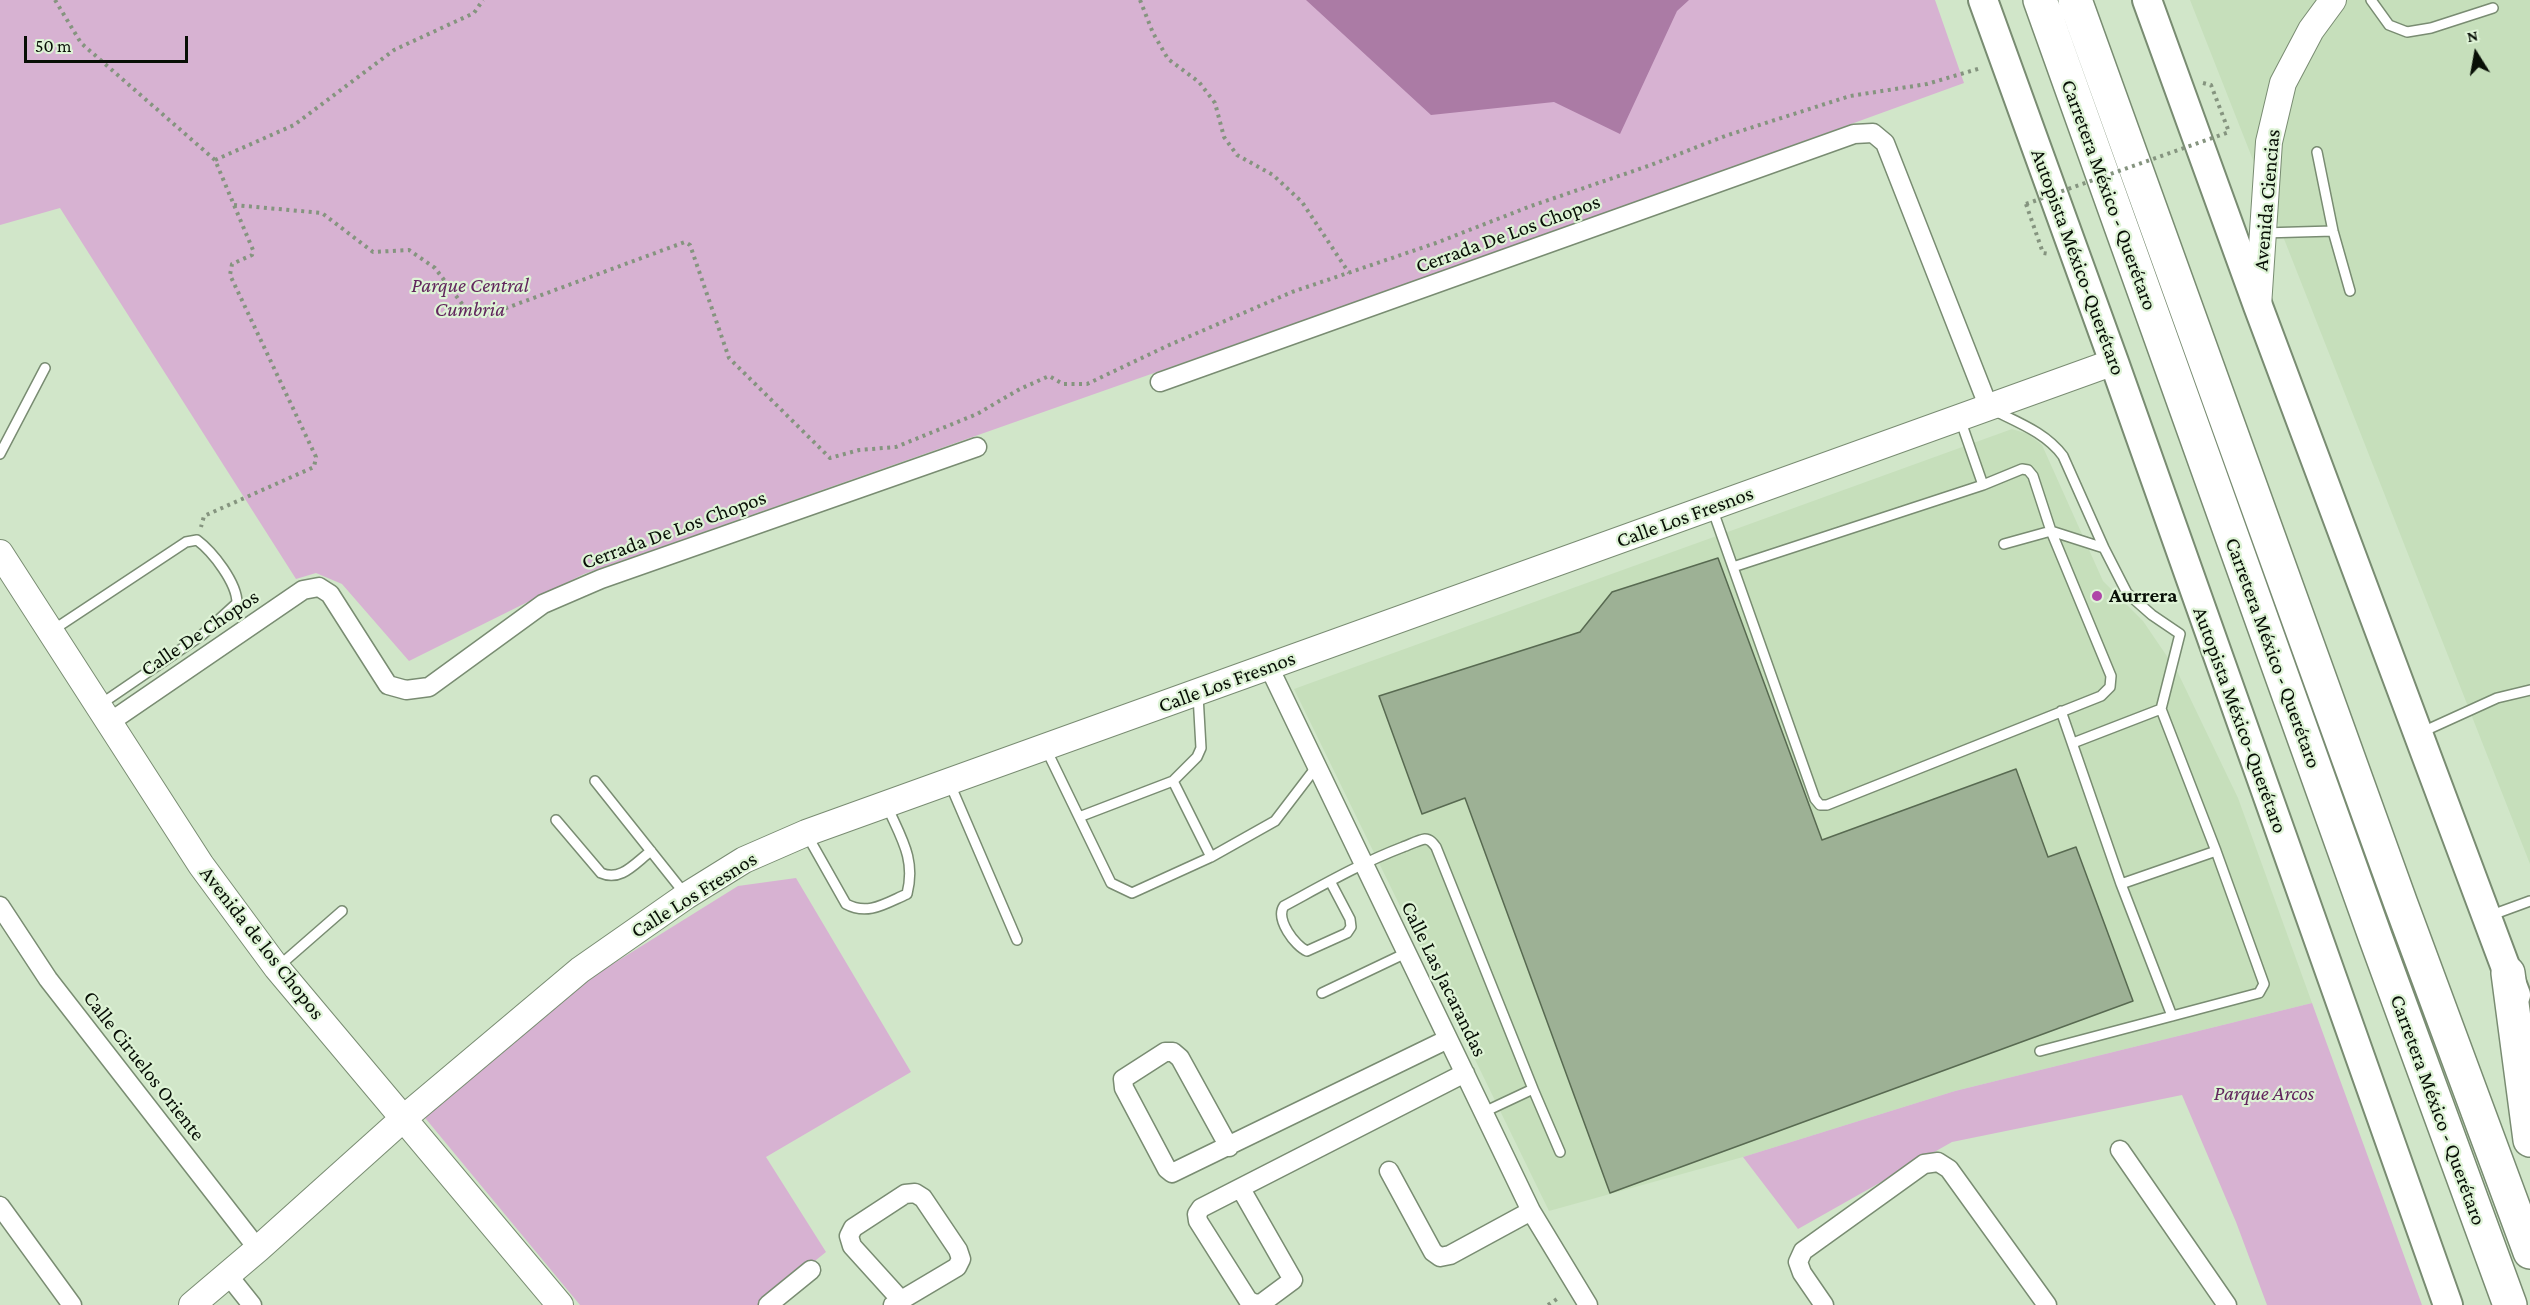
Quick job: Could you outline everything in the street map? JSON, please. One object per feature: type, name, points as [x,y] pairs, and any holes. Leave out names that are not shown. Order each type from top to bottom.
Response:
[{"type":"highway","name":"Carretera México - Querétaro","points":[[2040,0],[2372,928],[2510,1305]]},
{"type":"highway","name":"Carretera México - Querétaro","points":[[2075,0],[2405,916],[2530,1252]]},
{"type":"highway","points":[[2508,973],[2530,1140]]},
{"type":"main road","name":"Autopista México-Querétaro","points":[[1983,0],[2114,362],[2193,628],[2448,1305]]},
{"type":"main road","points":[[2147,0],[2258,306],[2530,1033]]},
{"type":"street","name":"Avenida Ciencias","points":[[2258,306],[2269,142],[2283,83],[2311,30],[2333,0]]},
{"type":"street","name":"Cerrada De Los Chopos","points":[[1160,382],[1854,134],[1873,133],[1886,143],[1989,408]]},
{"type":"street","name":"Calle Los Fresnos","points":[[192,1305],[404,1118],[580,970],[686,896],[744,860],[806,833],[949,781],[2114,362]]},
{"type":"street","name":"Cerrada De Los Chopos","points":[[319,587],[330,594],[388,685],[405,690],[429,687],[543,603],[600,579],[977,447]]},
{"type":"street","name":"Avenida de los Chopos","points":[[0,553],[201,865],[277,968],[560,1305]]},
{"type":"street","name":"Calle De Chopos","points":[[104,713],[303,590],[319,587]]},
{"type":"street","name":"Calle Las Jacarandas","points":[[1269,666],[1531,1211],[1588,1305]]},
{"type":"street","name":"Calle Ciruelos Oriente","points":[[0,906],[48,980],[258,1249]]},
{"type":"street","points":[[1229,1147],[1180,1058],[1173,1052],[1165,1052],[1123,1079],[1129,1098],[1167,1169],[1172,1173],[1229,1147],[1448,1039]]},
{"type":"street","points":[[1241,1189],[1293,1280],[1262,1303],[1255,1304],[1248,1300],[1198,1221],[1197,1214],[1201,1208],[1465,1073]]},
{"type":"street","points":[[2120,1150],[2227,1305]]},
{"type":"street","points":[[1824,1305],[1802,1273],[1798,1262],[1803,1251],[1924,1164],[1938,1162],[1948,1170],[2047,1305]]},
{"type":"street","points":[[1389,1171],[1433,1252],[1440,1257],[1450,1255],[1531,1211]]},
{"type":"street","points":[[915,1193],[923,1198],[958,1250],[961,1259],[957,1267],[896,1302],[852,1246],[849,1236],[853,1228],[905,1194],[915,1193]]},
{"type":"street","points":[[0,1206],[72,1305]]},
{"type":"street","points":[[768,1305],[811,1270]]},
{"type":"street","points":[[228,1275],[252,1305]]},
{"type":"lane","points":[[2371,0],[2389,25],[2407,32],[2431,28],[2493,8]]},
{"type":"lane","points":[[2317,152],[2333,231],[2350,291]]},
{"type":"lane","points":[[2263,233],[2333,231]]},
{"type":"lane","points":[[0,454],[45,368]]},
{"type":"lane","points":[[1989,408],[2049,439],[2063,456],[2127,593],[2152,615],[2193,628],[2161,709],[2264,984],[2259,993],[2040,1051]]},
{"type":"lane","points":[[1960,419],[1983,485]]},
{"type":"lane","points":[[1712,508],[1815,799],[1820,805],[1827,805],[2101,696],[2110,687],[2111,676],[2051,531],[2033,476],[2028,470],[2022,469],[1983,485],[1733,567]]},
{"type":"lane","points":[[2004,544],[2051,531],[2104,548]]},
{"type":"lane","points":[[51,631],[186,542],[197,540],[208,548],[237,592],[237,603],[202,636],[104,713]]},
{"type":"lane","points":[[2418,734],[2497,698],[2530,690]]},
{"type":"lane","points":[[1079,817],[1173,781],[1197,757],[1201,748],[1198,692]]},
{"type":"lane","points":[[2073,743],[2161,709]]},
{"type":"lane","points":[[2061,711],[2121,884],[2172,1016]]},
{"type":"lane","points":[[1045,747],[1111,883],[1132,892],[1211,857],[1275,821],[1317,766]]},
{"type":"lane","points":[[595,781],[686,896]]},
{"type":"lane","points":[[949,781],[1017,940]]},
{"type":"lane","points":[[1173,781],[1211,857]]},
{"type":"lane","points":[[806,833],[846,904],[866,911],[908,894],[911,878],[911,863],[886,804]]},
{"type":"lane","points":[[556,820],[601,873],[610,877],[619,875],[651,851]]},
{"type":"lane","points":[[1330,881],[1350,920],[1351,927],[1347,933],[1307,951],[1300,948],[1281,918],[1284,906],[1363,863],[1425,839],[1432,841],[1560,1152]]},
{"type":"lane","points":[[2121,884],[2216,851]]},
{"type":"lane","points":[[2487,916],[2530,901]]},
{"type":"lane","points":[[277,968],[342,911]]},
{"type":"lane","points":[[1322,993],[1406,953]]},
{"type":"lane","points":[[1484,1112],[1533,1089]]},
{"type":"path","points":[[55,0],[81,44],[215,160],[253,250],[252,255],[232,264],[230,275],[316,457],[314,467],[204,516],[197,540]]},
{"type":"path","points":[[215,160],[294,125],[393,50],[474,13],[483,0]]},
{"type":"path","points":[[1140,0],[1153,33],[1168,59],[1199,81],[1215,103],[1224,137],[1237,155],[1273,174],[1302,202],[1349,273]]},
{"type":"path","points":[[234,205],[322,213],[373,252],[409,250],[435,268],[469,314],[482,317],[685,242],[690,245],[729,358],[830,458],[859,450],[896,447],[977,414],[1020,389],[1049,376],[1063,384],[1087,384],[1167,346],[1292,292],[1748,129],[1850,96],[1927,84],[2005,61]]},
{"type":"path","points":[[2043,253],[2026,204],[2229,132],[2211,85]]},
{"type":"shaded area","points":[[1306,0],[1689,0],[1677,11],[1620,134],[1554,102],[1431,115]]},
{"type":"shaded area","points":[[2190,0],[2530,0],[2530,864]]},
{"type":"shaded area","points":[[2012,429],[2028,434],[2042,445],[2103,581],[2143,621],[2177,671],[2238,798],[2312,1003],[1955,1091],[1743,1157],[1549,1211],[1294,689]]},
{"type":"green space","name":"Parque Central Cumbria","points":[[0,0],[1935,0],[1964,83],[1551,233],[584,574],[409,661],[342,584],[316,573],[296,579],[60,208],[0,225]]},
{"type":"green space","points":[[796,878],[911,1072],[766,1157],[826,1252],[760,1305],[580,1305],[421,1113],[587,980],[738,886]]},
{"type":"green space","name":"Parque Arcos","points":[[2312,1003],[2422,1305],[2267,1305],[2236,1222],[2182,1095],[1952,1142],[1798,1229],[1743,1157],[1955,1091]]},
{"type":"building","points":[[1718,558],[1822,840],[2016,769],[2048,857],[2076,847],[2133,1001],[1610,1193],[1465,798],[1422,814],[1379,696],[1580,632],[1612,592]]},
{"type":"place","name":"Aurrera","points":[[2097,596]]}]
